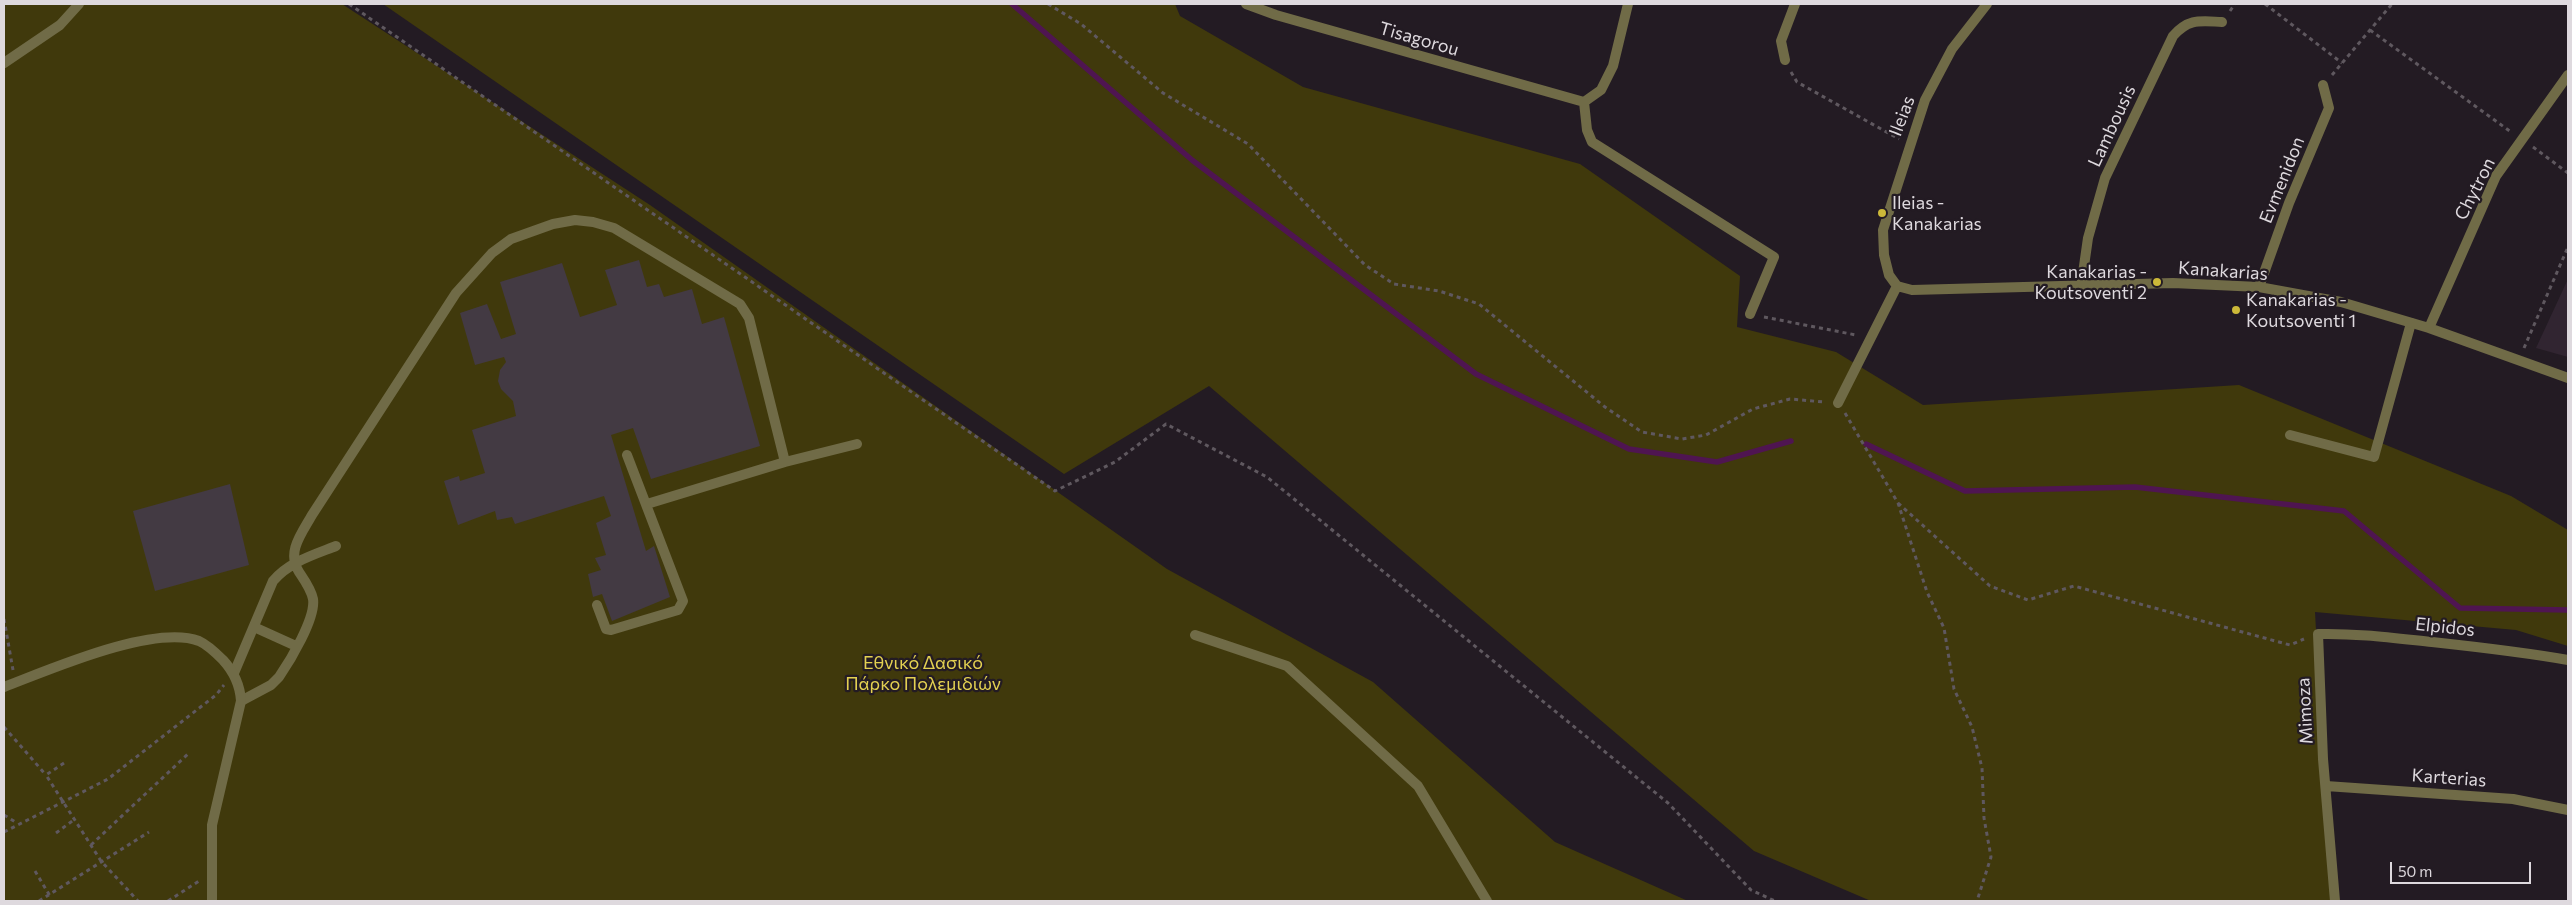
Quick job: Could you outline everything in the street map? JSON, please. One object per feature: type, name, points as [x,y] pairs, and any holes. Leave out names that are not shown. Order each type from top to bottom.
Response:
[{"type":"street","points":[[4,63],[60,25],[79,4]]},
{"type":"street","name":"Tisagorou","points":[[1246,4],[1276,15],[1584,102]]},
{"type":"street","points":[[1628,4],[1613,66],[1601,90],[1584,102],[1587,130],[1592,142],[1774,257],[1750,314]]},
{"type":"street","points":[[1784,60],[1781,41],[1795,4]]},
{"type":"street","name":"Ileias","points":[[1897,286],[1889,275],[1884,254],[1883,230],[1909,144],[1924,100],[1952,49],[1987,4]]},
{"type":"street","name":"Lambousis","points":[[2081,287],[2088,238],[2105,178],[2173,36],[2182,25],[2191,22],[2222,22]]},
{"type":"street","name":"Chytron","points":[[2429,328],[2496,176],[2568,75]]},
{"type":"street","name":"Evmenidon","points":[[2259,288],[2289,203],[2330,108],[2323,85]]},
{"type":"street","points":[[241,701],[272,685],[286,667],[312,613],[313,602],[310,589],[294,564],[296,544],[312,515],[466,280],[492,253],[511,239],[553,224],[575,220],[593,222],[614,228],[740,304],[748,318],[784,462]]},
{"type":"street","name":"Kanakarias","points":[[1897,286],[1912,290],[2081,287],[2173,283],[2259,288],[2341,302],[2429,328],[2568,378]]},
{"type":"street","points":[[1838,403],[1897,286]]},
{"type":"street","points":[[2290,435],[2374,457],[2411,323]]},
{"type":"street","points":[[647,504],[784,462],[857,444]]},
{"type":"street","points":[[597,605],[603,625],[606,629],[611,630],[678,610],[683,601],[628,455]]},
{"type":"street","points":[[234,673],[273,581],[282,570],[336,546]]},
{"type":"street","points":[[254,627],[296,646]]},
{"type":"street","name":"Elpidos","points":[[2318,634],[2344,634],[2414,640],[2529,653],[2568,660]]},
{"type":"street","name":"Mimoza","points":[[2318,634],[2326,786],[2335,901]]},
{"type":"street","points":[[1196,635],[1287,666],[1418,786],[1486,901]]},
{"type":"street","points":[[4,687],[131,643],[177,638],[199,641],[214,651],[234,673],[240,688],[241,701],[212,825],[212,901]]},
{"type":"street","name":"Karterias","points":[[2326,786],[2513,799],[2568,810]]},
{"type":"path","points":[[349,4],[1055,491],[1115,462],[1166,424],[1266,477],[1668,803],[1750,890],[1774,901]]},
{"type":"path","points":[[1048,4],[1081,24],[1163,93],[1248,144],[1365,265],[1394,284],[1439,291],[1479,304],[1605,407],[1642,432],[1682,438],[1706,435],[1753,409],[1790,399],[1838,403],[1898,503],[1927,592],[1944,628],[1954,689],[1972,727],[1982,768],[1984,818],[1991,857],[1977,901]]},
{"type":"path","points":[[2265,4],[2342,63]]},
{"type":"path","points":[[2323,85],[2392,4]]},
{"type":"path","points":[[2370,30],[2568,173]]},
{"type":"path","points":[[1784,60],[1797,82],[1909,144]]},
{"type":"path","points":[[2518,360],[2568,247]]},
{"type":"path","points":[[1750,314],[1865,336]]},
{"type":"path","points":[[1898,503],[1990,586],[2028,600],[2074,586],[2290,645],[2318,634]]},
{"type":"path","points":[[4,619],[15,683]]},
{"type":"path","points":[[4,832],[17,823],[85,792],[108,779],[216,695],[234,673]]},
{"type":"path","points":[[4,727],[46,775],[101,861],[138,901]]},
{"type":"path","points":[[90,845],[189,753]]},
{"type":"path","points":[[46,775],[64,763]]},
{"type":"path","points":[[4,815],[17,823]]},
{"type":"path","points":[[56,832],[75,819]]},
{"type":"path","points":[[39,901],[50,896],[101,861],[149,832]]},
{"type":"path","points":[[35,871],[50,896]]},
{"type":"path","points":[[168,901],[211,873]]},
{"type":"shaded area","points":[[2568,279],[2568,357],[2536,348]]},
{"type":"green space","name":"Εθνικό Δασικό Πάρκο Πολεμιδιών","points":[[4,4],[342,4],[650,205],[1167,569],[1373,682],[1555,842],[1688,901],[4,901]]},
{"type":"green space","points":[[383,4],[1175,4],[1180,16],[1303,87],[1580,164],[1740,276],[1737,327],[1836,352],[1923,405],[2239,385],[2511,496],[2568,530],[2568,646],[2516,630],[2315,612],[2331,901],[1871,901],[1754,851],[1209,386],[1064,474]]},
{"type":"building","points":[[639,260],[647,287],[659,284],[664,297],[692,289],[702,324],[724,317],[760,446],[651,479],[633,428],[611,435],[646,551],[654,546],[670,597],[612,621],[602,594],[593,597],[588,574],[601,570],[595,558],[606,555],[596,523],[611,516],[604,496],[515,524],[512,517],[497,520],[495,511],[458,525],[444,481],[459,476],[460,481],[485,473],[472,430],[516,416],[513,401],[501,389],[498,381],[500,370],[506,362],[504,357],[475,365],[460,313],[487,304],[501,339],[516,334],[500,282],[562,263],[580,317],[617,305],[605,270]]},
{"type":"building","points":[[230,484],[249,565],[155,591],[133,511]]},
{"type":"waterway","points":[[1012,4],[1192,160],[1476,374],[1629,449],[1717,462],[1791,441]]},
{"type":"waterway","points":[[1866,444],[1965,491],[2135,487],[2344,511],[2460,608],[2568,610]]},
{"type":"place","name":"Ileias - Kanakarias","points":[[1882,213]]},
{"type":"place","name":"Kanakarias - Koutsoventi 2","points":[[2157,282]]},
{"type":"place","name":"Kanakarias - Koutsoventi 1","points":[[2236,310]]}]
